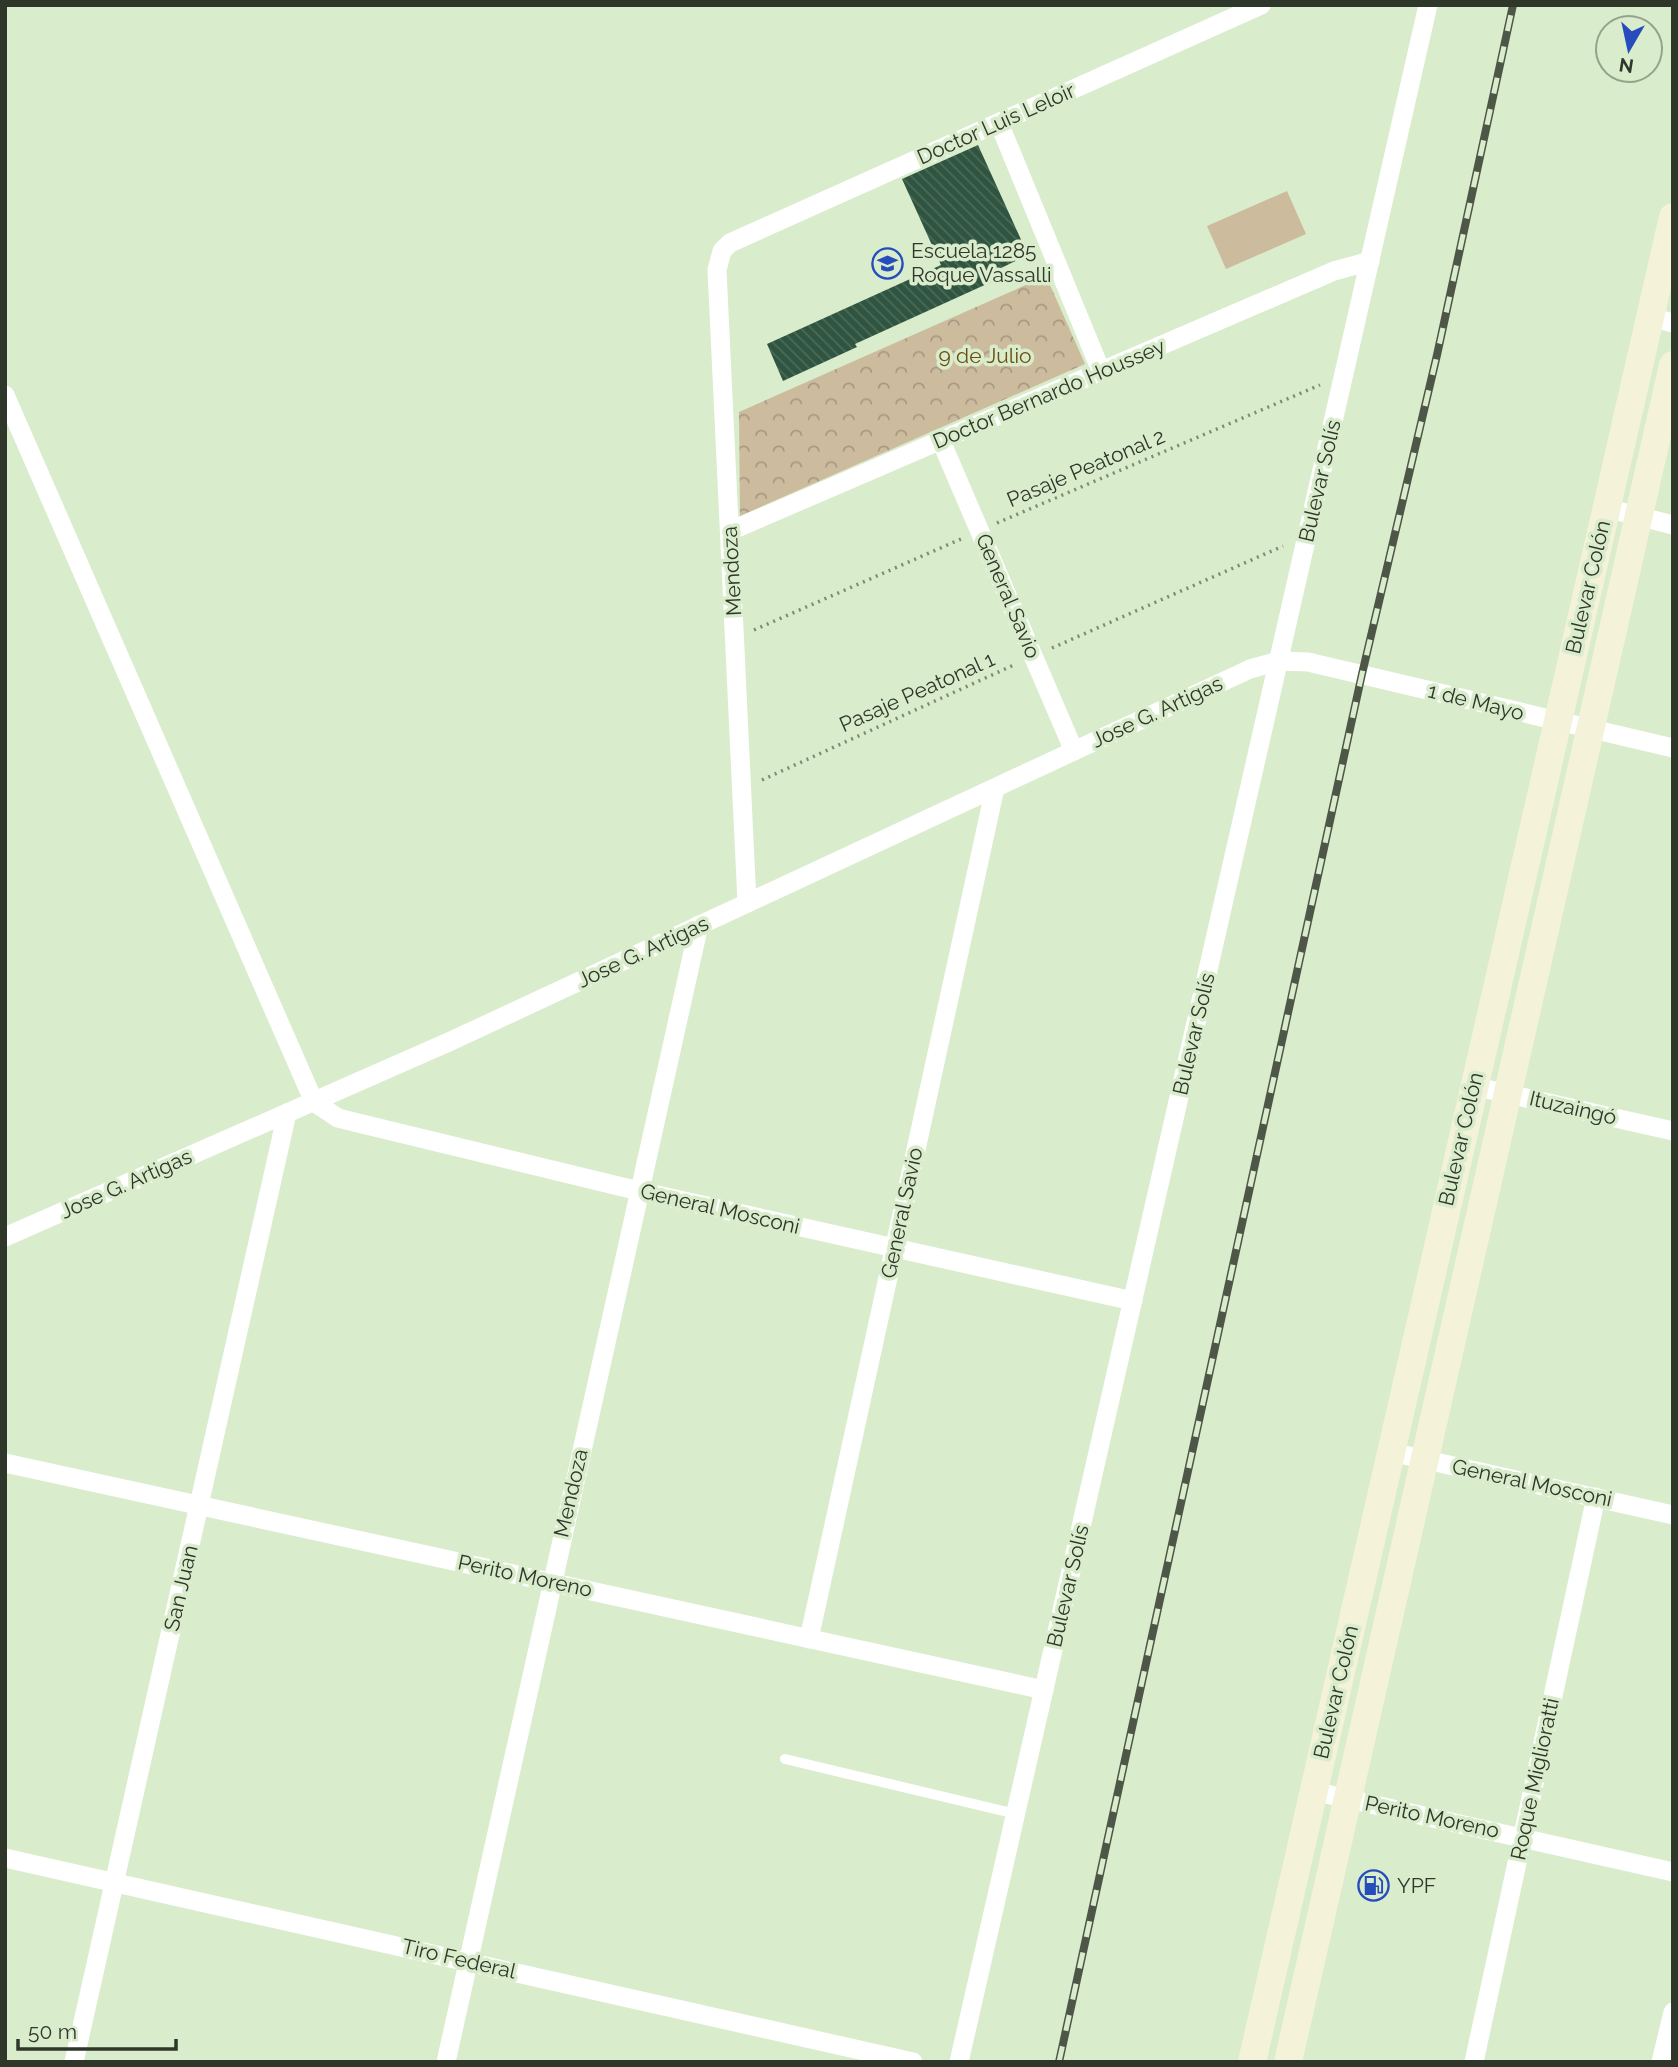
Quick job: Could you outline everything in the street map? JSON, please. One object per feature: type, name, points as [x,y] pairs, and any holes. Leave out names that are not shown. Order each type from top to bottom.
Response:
[{"type":"main road","name":"Bulevar Colón","points":[[1288,2062],[1313,1791],[1606,508],[1662,320],[1673,218]]},
{"type":"main road","name":"Bulevar Colón","points":[[1252,2062],[1348,1799],[1673,365]]},
{"type":"street","name":"Doctor Luis Leloir","points":[[730,243],[1261,5]]},
{"type":"street","name":"Bulevar Solís","points":[[959,2062],[1428,5]]},
{"type":"street","points":[[999,123],[1101,372]]},
{"type":"street","name":"Mendoza","points":[[730,243],[722,250],[717,270],[747,903]]},
{"type":"street","name":"Doctor Bernardo Houssey","points":[[730,531],[1334,271],[1370,261]]},
{"type":"street","points":[[5,395],[314,1102]]},
{"type":"street","name":"General Savio","points":[[941,441],[1074,751]]},
{"type":"street","points":[[1606,508],[1673,525]]},
{"type":"street","name":"1 de Mayo","points":[[1279,661],[1308,662],[1673,748]]},
{"type":"street","name":"Jose G. Artigas","points":[[5,1237],[451,1041],[1250,669],[1279,661]]},
{"type":"street","name":"General Savio","points":[[809,1639],[995,788]]},
{"type":"street","name":"Mendoza","points":[[446,2062],[699,925]]},
{"type":"street","name":"Ituzaingó","points":[[1474,1086],[1673,1131]]},
{"type":"street","name":"General Mosconi","points":[[314,1102],[338,1118],[639,1191],[1133,1301]]},
{"type":"street","name":"San Juan","points":[[74,2062],[288,1113]]},
{"type":"street","name":"General Mosconi","points":[[1391,1452],[1673,1514]]},
{"type":"street","name":"Perito Moreno","points":[[5,1463],[1044,1690]]},
{"type":"street","name":"Roque Miglioratti","points":[[1474,2062],[1596,1497]]},
{"type":"street","name":"Perito Moreno","points":[[1313,1791],[1673,1872]]},
{"type":"street","name":"Tiro Federal","points":[[5,1858],[913,2062]]},
{"type":"street","points":[[1661,2062],[1673,2012]]},
{"type":"lane","points":[[785,1759],[1016,1814]]},
{"type":"path","name":"Pasaje Peatonal 2","points":[[749,632],[1320,385]]},
{"type":"path","name":"Pasaje Peatonal 1","points":[[757,782],[1283,546]]},
{"type":"green space","points":[[1287,191],[1306,234],[1226,269],[1207,226]]},
{"type":"green space","name":"9 de Julio","points":[[1046,276],[1085,364],[740,516],[739,412]]},
{"type":"building","points":[[978,145],[1028,255],[997,270],[1000,278],[855,344],[857,347],[783,381],[767,344],[941,265],[902,179]]},
{"type":"railway","points":[[1059,2062],[1362,674],[1437,355],[1513,5]]},
{"type":"place","name":"Escuela 1285 Roque Vassalli","points":[[888,263]]},
{"type":"place","name":"YPF","points":[[1374,1886]]}]
